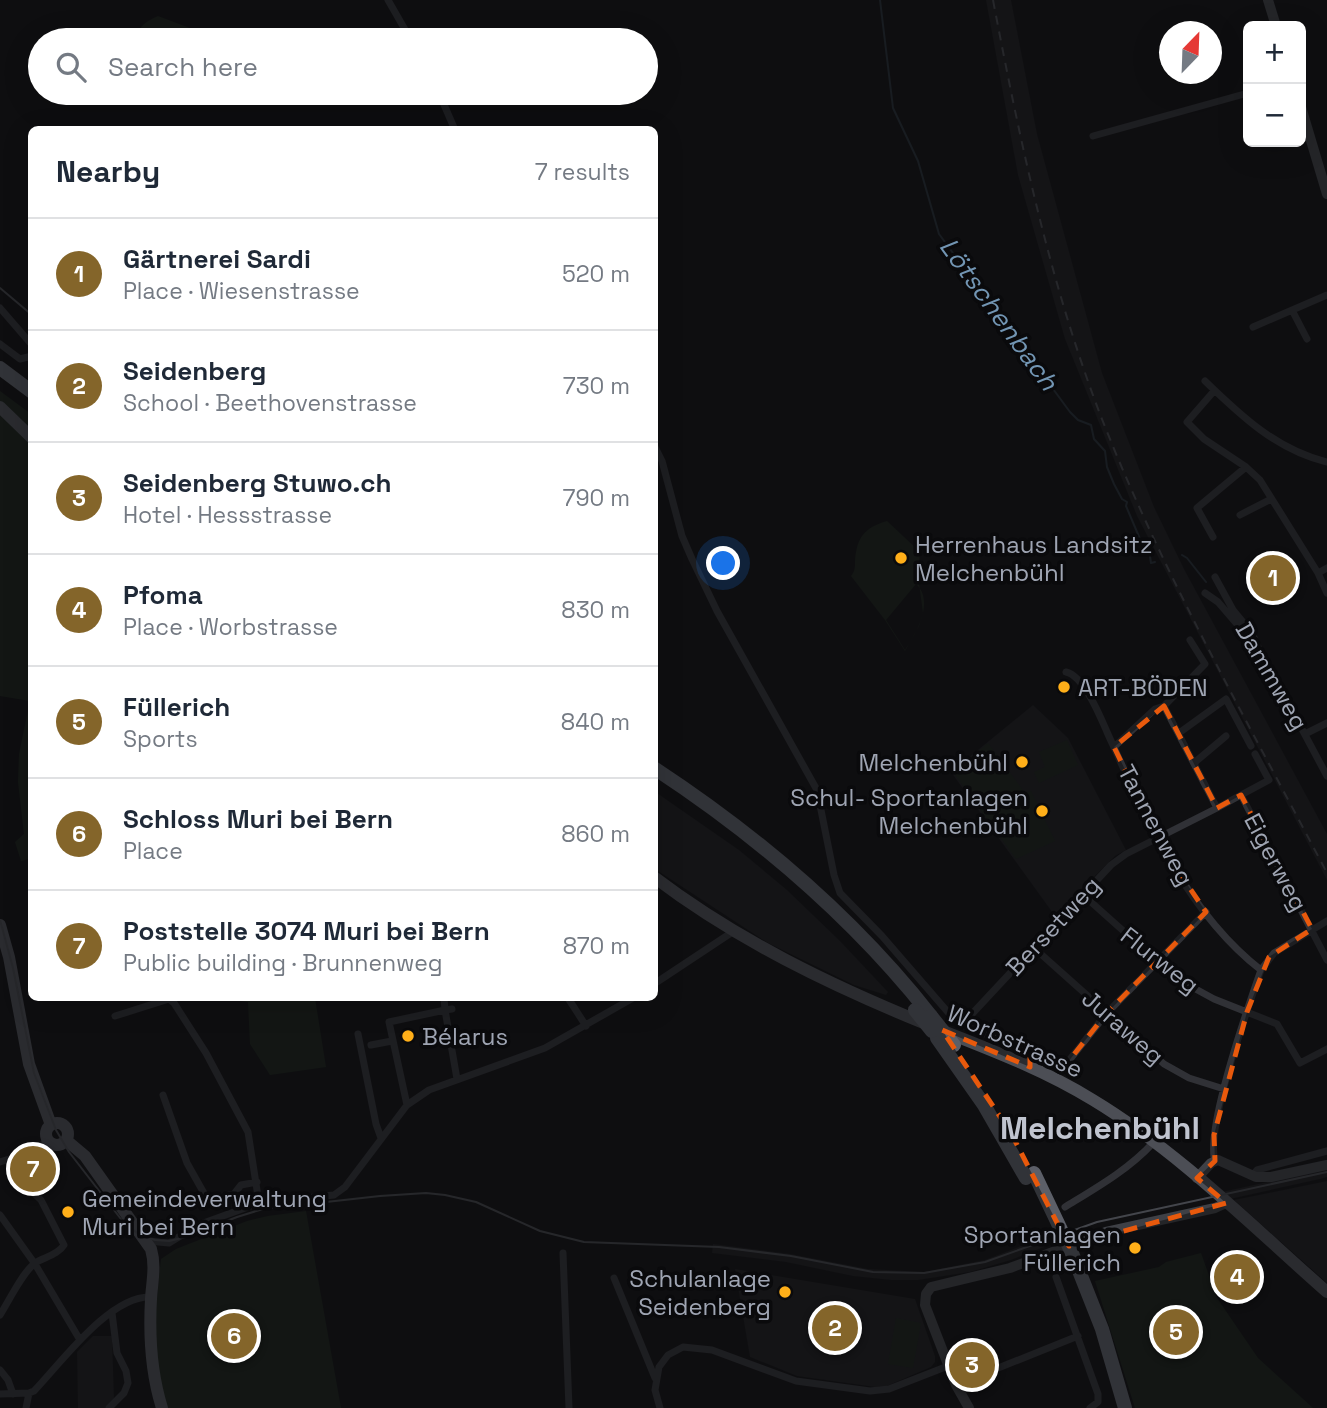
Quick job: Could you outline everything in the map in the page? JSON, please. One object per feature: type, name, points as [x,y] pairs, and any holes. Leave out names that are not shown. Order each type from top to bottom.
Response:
[{"type":"highway","points":[[0,368],[28,389]]},
{"type":"highway","points":[[0,380],[28,400]]},
{"type":"highway","points":[[658,771],[731,821],[805,881],[861,936],[954,1045],[1001,1116],[1068,1254],[1102,1329],[1125,1408]]},
{"type":"highway","points":[[658,782],[733,834],[799,888],[855,942],[937,1038],[1030,1176]]},
{"type":"highway","points":[[1068,1254],[1116,1408]]},
{"type":"main road","points":[[0,407],[28,434]]},
{"type":"main road","name":"Worbstrasse","points":[[658,880],[734,931],[845,989],[1028,1060],[1094,1100],[1197,1178],[1326,1289]]},
{"type":"main road","points":[[0,925],[9,957],[29,1063],[51,1125]]},
{"type":"main road","points":[[51,1125],[64,1126],[68,1134],[66,1140],[55,1145],[48,1140],[46,1132],[51,1125]]},
{"type":"main road","points":[[66,1140],[85,1156],[148,1241],[153,1259],[151,1297],[154,1379],[162,1408]]},
{"type":"street","points":[[388,0],[404,28]]},
{"type":"street","points":[[1268,0],[1274,21]]},
{"type":"street","points":[[1093,136],[1243,94]]},
{"type":"street","points":[[444,105],[453,126]]},
{"type":"street","points":[[1306,124],[1327,194]]},
{"type":"street","points":[[1253,327],[1327,295]]},
{"type":"street","points":[[0,308],[28,340]]},
{"type":"street","points":[[1293,310],[1307,339]]},
{"type":"street","points":[[0,344],[20,359],[28,357]]},
{"type":"street","points":[[1205,381],[1259,430],[1301,454],[1327,463]]},
{"type":"street","points":[[1214,391],[1186,422],[1204,439],[1246,467],[1260,480],[1318,573],[1327,593]]},
{"type":"street","points":[[658,453],[682,536],[727,629],[811,775],[817,790],[840,893],[882,936],[953,1018],[965,1026],[1025,1049],[1028,1060],[1038,1055],[1063,1068],[1106,1014],[1206,912]]},
{"type":"street","points":[[1213,537],[1197,508],[1246,467]]},
{"type":"street","points":[[1240,515],[1271,499]]},
{"type":"street","points":[[1318,573],[1327,568]]},
{"type":"street","name":"Dammweg","points":[[1215,577],[1233,610],[1252,633],[1327,776]]},
{"type":"street","points":[[1205,593],[1218,602],[1258,647]]},
{"type":"street","points":[[1114,747],[1155,709],[1164,706],[1206,664],[1190,640]]},
{"type":"street","name":"Tannenweg","points":[[1066,672],[1072,673],[1094,703],[1173,866],[1206,912],[1242,954],[1261,970]]},
{"type":"street","points":[[1179,733],[1226,699],[1251,746]]},
{"type":"street","name":"Eigerweg","points":[[1164,706],[1217,808],[1269,780],[1255,754]]},
{"type":"street","points":[[1305,734],[1327,723]]},
{"type":"street","points":[[1194,763],[1226,736]]},
{"type":"street","name":"Eigerweg","points":[[1241,795],[1327,960]]},
{"type":"street","name":"Bersetweg","points":[[965,1026],[971,1015],[1033,947],[1118,859],[1217,808]]},
{"type":"street","name":"Flurweg","points":[[1082,894],[1157,961],[1201,992],[1277,1024],[1300,1063],[1327,1049]]},
{"type":"street","points":[[1215,1161],[1212,1142],[1224,1089],[1261,970],[1274,953],[1327,921]]},
{"type":"street","points":[[658,981],[734,931]]},
{"type":"street","name":"Juraweg","points":[[1033,947],[1164,1064],[1189,1078],[1224,1089]]},
{"type":"street","points":[[115,1016],[165,1001]]},
{"type":"street","points":[[173,1001],[206,1053],[247,1128],[252,1144],[259,1203]]},
{"type":"street","points":[[445,1001],[457,1079]]},
{"type":"street","points":[[570,1001],[586,1026]]},
{"type":"street","points":[[148,1241],[169,1243],[198,1225],[259,1203],[334,1195],[340,1191],[407,1105],[429,1090],[533,1054],[628,1001]]},
{"type":"street","points":[[387,1010],[407,1105]]},
{"type":"street","points":[[389,1022],[448,1010]]},
{"type":"street","points":[[358,1034],[381,1138]]},
{"type":"street","points":[[371,1045],[392,1041]]},
{"type":"street","points":[[163,1095],[187,1163],[205,1195],[214,1198],[234,1194],[241,1185],[257,1182]]},
{"type":"street","points":[[0,1162],[33,1152],[48,1140]]},
{"type":"street","points":[[1065,1207],[1121,1172],[1153,1143]]},
{"type":"street","points":[[1252,1176],[1257,1170],[1327,1151]]},
{"type":"street","points":[[0,1315],[34,1264],[61,1250],[64,1244],[41,1200],[24,1184],[16,1157]]},
{"type":"street","points":[[1197,1178],[1215,1161],[1224,1161],[1252,1176],[1271,1177],[1327,1165]]},
{"type":"street","points":[[969,1408],[956,1385],[925,1305],[924,1297],[929,1289],[941,1283],[1010,1268],[1107,1232],[1215,1208],[1226,1203]]},
{"type":"street","points":[[0,1216],[34,1264],[80,1340]]},
{"type":"street","points":[[563,1253],[569,1408]]},
{"type":"street","points":[[614,1278],[656,1379]]},
{"type":"street","points":[[1056,1278],[1098,1395],[1098,1402],[1090,1408]]},
{"type":"street","points":[[0,1394],[21,1393],[40,1385],[80,1340],[112,1313],[136,1298],[151,1297]]},
{"type":"street","points":[[109,1408],[126,1390],[127,1378],[117,1353],[112,1313]]},
{"type":"street","points":[[956,1385],[1078,1336]]},
{"type":"street","points":[[660,1408],[656,1396],[659,1367],[676,1350],[688,1347],[712,1350],[796,1381],[870,1391],[889,1389],[948,1366]]},
{"type":"street","points":[[0,1370],[21,1393],[26,1408]]},
{"type":"highlighted area","points":[[1164,706],[1217,808],[1241,795],[1312,929],[1269,957],[1247,1012],[1214,1135],[1215,1161],[1197,1178],[1226,1203],[1069,1246],[1011,1133],[942,1030],[1030,1067],[1030,1054],[1064,1067],[1106,1014],[1206,912],[1165,852],[1114,747]]},
{"type":"shaded area","points":[[986,0],[1011,0],[1037,134],[1102,373],[1154,507],[1184,569],[1327,834],[1327,880],[1137,516],[1065,339],[1018,175]]},
{"type":"shaded area","points":[[158,16],[190,28],[141,28]]},
{"type":"shaded area","points":[[0,391],[28,412],[28,701],[0,696]]},
{"type":"shaded area","points":[[887,521],[920,552],[920,589],[916,584],[886,620],[905,650],[909,644],[905,651],[851,576],[860,540],[867,530]]},
{"type":"shaded area","name":"Schul- Sportanlagen Melchenbühl","points":[[1033,705],[1068,738],[1126,850],[1115,856],[1055,916],[951,772]]},
{"type":"shaded area","points":[[28,711],[28,859],[21,861],[15,842],[24,834],[18,782],[19,754]]},
{"type":"shaded area","points":[[1067,740],[1078,765],[1039,783],[1034,772],[1045,767],[1039,752]]},
{"type":"shaded area","points":[[988,743],[1025,793],[1031,791],[1055,841],[1016,859],[953,772]]},
{"type":"shaded area","points":[[658,794],[739,850],[787,890],[888,992],[886,995],[854,985],[768,943],[658,871]]},
{"type":"shaded area","points":[[240,1001],[315,1001],[326,1067],[270,1075],[250,1044],[248,1002]]},
{"type":"shaded area","points":[[1327,1169],[1327,1177],[1230,1199],[1222,1192]]},
{"type":"shaded area","points":[[1327,1181],[1327,1283],[1234,1200]]},
{"type":"shaded area","points":[[306,1211],[341,1408],[168,1408],[158,1372],[155,1334],[161,1259],[176,1249],[247,1221]]},
{"type":"shaded area","points":[[1045,1237],[1049,1245],[1011,1260],[970,1272],[918,1280],[853,1276],[786,1262],[712,1253],[713,1244],[790,1254],[868,1269],[924,1272],[985,1260]]},
{"type":"shaded area","points":[[1201,1253],[1217,1298],[1258,1358],[1313,1408],[1135,1408],[1095,1281],[1159,1267],[1166,1262]]},
{"type":"shaded area","points":[[735,1269],[915,1299],[935,1362],[931,1367],[887,1386],[875,1387],[797,1376],[750,1357]]},
{"type":"shaded area","points":[[896,1318],[921,1323],[913,1368],[888,1364]]},
{"type":"shaded area","points":[[93,1336],[112,1336],[114,1399],[105,1408],[78,1408],[77,1352]]},
{"type":"waterway","name":"Lötschenbach","points":[[880,0],[893,108],[918,161],[939,234],[1070,412],[1078,420],[1091,425],[1094,439],[1105,451],[1107,467],[1114,484],[1122,499],[1127,502],[1126,506],[1140,539],[1149,550],[1151,563],[1155,562]]},
{"type":"waterway","name":"Lötschenbach","points":[[1182,555],[1206,582]]},
{"type":"tram line","points":[[0,288],[28,312]]},
{"type":"tram line","points":[[0,920],[13,968],[34,1073],[56,1130],[69,1152],[124,1223],[140,1235],[155,1240],[169,1241],[186,1237],[263,1209],[426,1193],[476,1202],[540,1231],[584,1242],[719,1247],[791,1256],[873,1272],[924,1273],[985,1262],[1097,1222],[1327,1172]]},
{"type":"railway","points":[[993,0],[1037,210],[1066,313],[1100,414],[1178,589],[1327,873]]},
{"type":"place","name":"Herrenhaus Landsitz Melchenbühl","points":[[901,558]]},
{"type":"place","name":"Gärtnerei Sardi","points":[[1273,578]]},
{"type":"place","name":"ART-BÖDEN","points":[[1064,687]]},
{"type":"place","name":"Melchenbühl","points":[[1022,762]]},
{"type":"place","name":"Schul- Sportanlagen Melchenbühl","points":[[1042,811]]},
{"type":"place","name":"Bélarus","points":[[408,1036]]},
{"type":"place","name":"Poststelle 3074 Muri bei Bern","points":[[33,1169]]},
{"type":"place","name":"Gemeindeverwaltung Muri bei Bern","points":[[68,1212]]},
{"type":"place","name":"Sportanlagen Füllerich","points":[[1135,1248]]},
{"type":"place","name":"Pfoma","points":[[1237,1277]]},
{"type":"place","name":"Schulanlage Seidenberg","points":[[785,1292]]},
{"type":"place","name":"Seidenberg","points":[[835,1328]]},
{"type":"place","name":"Füllerich","points":[[1176,1332]]},
{"type":"place","name":"Schloss Muri bei Bern","points":[[234,1336]]},
{"type":"place","name":"Seidenberg Stuwo.ch","points":[[972,1365]]},
{"type":"district","name":"Melchenbühl","points":[[1100,1128]]}]
